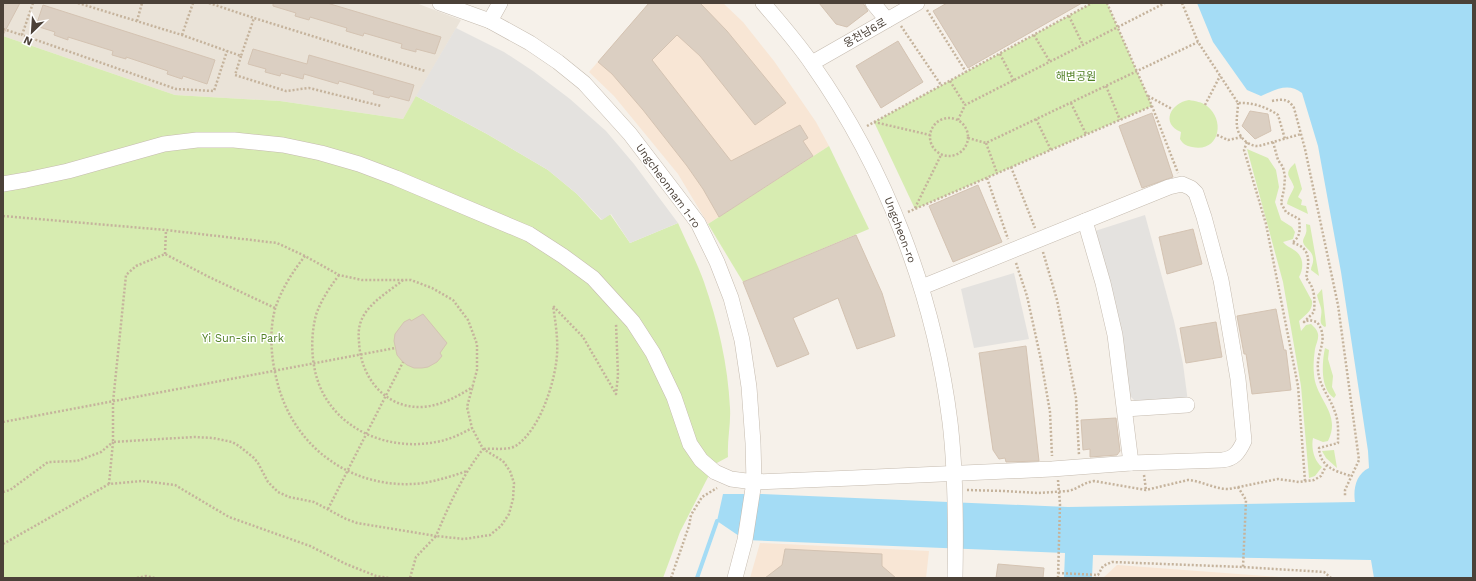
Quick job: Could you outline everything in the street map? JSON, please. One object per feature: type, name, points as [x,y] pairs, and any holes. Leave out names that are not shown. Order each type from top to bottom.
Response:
[{"type":"street","name":"Ungcheonnam 1-ro","points":[[440,3],[490,20],[530,43],[558,62],[584,83],[630,134],[698,223],[717,262],[731,298],[742,340],[749,387],[753,443],[753,486],[745,540],[735,578]]},
{"type":"street","points":[[490,20],[500,3]]},
{"type":"street","name":"Ungcheon-ro","points":[[763,3],[812,63],[856,132],[881,181],[922,287],[931,319],[945,387],[950,424],[954,474],[955,578]]},
{"type":"street","points":[[873,3],[891,18]]},
{"type":"street","name":"웅천남6로","points":[[812,63],[891,18],[922,6]]},
{"type":"street","points":[[3,184],[68,171],[164,144],[197,140],[234,140],[283,145],[321,153],[359,164],[529,234],[593,278],[616,301],[633,322],[653,353],[674,397],[690,444],[701,460],[715,472],[753,486],[1131,463],[1229,459],[1236,455],[1244,441],[1238,380],[1221,280],[1204,217],[1196,193],[1191,188],[1175,186],[922,287]]},
{"type":"street","points":[[1085,221],[1103,283],[1115,335],[1131,463]]},
{"type":"street","points":[[1125,409],[1187,405]]},
{"type":"path","points":[[22,35],[33,3]]},
{"type":"path","points":[[78,3],[241,56]]},
{"type":"path","points":[[137,21],[142,3]]},
{"type":"path","points":[[182,36],[193,3]]},
{"type":"path","points":[[209,3],[425,71]]},
{"type":"path","points":[[856,132],[1092,3]]},
{"type":"path","points":[[1108,3],[1152,106],[1175,186]]},
{"type":"path","points":[[958,120],[965,105],[1165,3]]},
{"type":"path","points":[[1182,3],[1198,42],[1238,103],[1237,127],[1242,137],[1247,142],[1256,146],[1301,134]]},
{"type":"path","points":[[922,6],[966,72]]},
{"type":"path","points":[[1069,16],[1083,45]]},
{"type":"path","points":[[254,18],[235,75],[286,91],[309,88],[381,106]]},
{"type":"path","points":[[891,18],[941,85]]},
{"type":"path","points":[[3,29],[176,89],[214,92],[227,51]]},
{"type":"path","points":[[1034,35],[1050,62]]},
{"type":"path","points":[[968,138],[986,143],[1198,42]]},
{"type":"path","points":[[1000,54],[1014,80]]},
{"type":"path","points":[[1205,105],[1220,76]]},
{"type":"path","points":[[950,81],[965,105]]},
{"type":"path","points":[[1106,86],[1120,120]]},
{"type":"path","points":[[1148,96],[1172,109]]},
{"type":"path","points":[[1272,101],[1282,99],[1290,102],[1294,108],[1306,149],[1338,305],[1359,460],[1345,490],[1345,497]]},
{"type":"path","points":[[1071,103],[1086,134]]},
{"type":"path","points":[[1238,103],[1271,110],[1278,115],[1285,139]]},
{"type":"path","points":[[896,217],[1152,106]]},
{"type":"path","points":[[945,118],[958,120],[967,130],[968,138],[964,149],[953,156],[941,155],[932,147],[930,141],[930,135],[935,124],[945,118]]},
{"type":"path","points":[[1036,119],[1051,150]]},
{"type":"path","points":[[874,122],[930,135]]},
{"type":"path","points":[[1217,135],[1228,140],[1242,137]]},
{"type":"path","points":[[1247,142],[1244,150],[1266,224],[1298,386],[1305,481]]},
{"type":"path","points":[[1273,142],[1278,160],[1283,167],[1285,177],[1281,203],[1286,212],[1299,219],[1300,233],[1298,238],[1292,243],[1299,244],[1304,248],[1309,258],[1306,278],[1312,286],[1315,302],[1314,312],[1304,322],[1309,320],[1317,322],[1323,334],[1318,358],[1318,369],[1323,390],[1336,413],[1338,443],[1319,448],[1322,462],[1326,466],[1336,471],[1351,476]]},
{"type":"path","points":[[986,143],[997,173]]},
{"type":"path","points":[[915,209],[941,155]]},
{"type":"path","points":[[1011,167],[1039,240],[1057,300],[1076,398],[1080,466]]},
{"type":"path","points":[[987,178],[1027,296],[1041,360],[1050,412],[1054,468],[1060,491],[1058,578]]},
{"type":"path","points":[[3,216],[166,230],[277,243],[339,275],[362,280],[411,280],[432,288],[453,300],[468,320],[477,344],[477,370],[467,407],[472,428],[484,449],[503,461],[510,471],[514,483],[508,514],[502,526],[490,535],[464,539],[357,523],[346,519],[314,502],[289,497],[278,492],[268,482],[254,458],[239,446],[232,442],[213,438],[194,437],[113,442],[101,452],[77,461],[48,462],[10,490],[3,492]]},
{"type":"path","points":[[165,254],[166,230]]},
{"type":"path","points":[[165,254],[209,277],[275,308]]},
{"type":"path","points":[[109,484],[113,442],[113,402],[126,275],[136,266],[165,254]]},
{"type":"path","points":[[304,256],[289,279],[275,308],[272,339],[274,371],[280,393],[288,413],[301,433],[321,454],[347,472],[377,481],[408,484],[438,480],[468,470]]},
{"type":"path","points":[[339,275],[329,289],[316,314],[312,343],[314,364],[319,385],[328,401],[337,412],[351,426],[366,435],[395,443],[424,444],[437,442],[456,436],[472,428]]},
{"type":"path","points":[[404,280],[377,300],[364,315],[359,329],[359,355],[368,378],[386,396],[404,405],[421,407],[446,402],[473,387]]},
{"type":"path","points":[[410,578],[416,557],[436,536],[452,497],[468,470],[484,449],[516,446],[531,430],[545,404],[556,363],[557,338],[554,306],[583,337],[616,394],[618,375],[616,301]]},
{"type":"path","points":[[3,422],[395,348]]},
{"type":"path","points":[[328,509],[404,362]]},
{"type":"path","points":[[954,490],[1038,493],[1072,490],[1085,483],[1094,481],[1146,490],[1188,480],[1193,480],[1221,489],[1278,479],[1291,482],[1314,480],[1319,478],[1326,466]]},
{"type":"path","points":[[671,578],[689,526],[691,515],[702,497],[731,479]]},
{"type":"path","points":[[3,544],[109,484],[142,481],[175,485],[229,517],[269,530],[310,546],[346,564],[376,576],[389,578]]},
{"type":"path","points":[[1238,486],[1246,500],[1243,567]]},
{"type":"path","points":[[1058,573],[1098,576],[1103,566],[1112,562],[1324,572],[1331,578]]},
{"type":"path","points":[[137,578],[146,576],[154,578]]},
{"type":"shaded area","points":[[3,3],[416,3],[461,20],[403,119],[280,101],[175,95],[3,36]]},
{"type":"shaded area","points":[[649,3],[723,3],[743,22],[774,61],[816,122],[829,146],[708,224],[678,174],[614,96],[589,72]]},
{"type":"shaded area","points":[[456,28],[504,52],[533,71],[570,99],[606,131],[634,164],[678,223],[630,243],[611,214],[602,220],[577,194],[548,170],[487,134],[416,96]]},
{"type":"shaded area","points":[[1145,215],[1174,321],[1183,364],[1188,402],[1138,404],[1130,396],[1095,231]]},
{"type":"shaded area","points":[[1014,273],[1029,339],[974,348],[961,289]]},
{"type":"shaded area","points":[[760,543],[929,551],[926,578],[750,578]]},
{"type":"shaded area","points":[[1117,565],[1293,578],[1103,578]]},
{"type":"green space","name":"해변공원","points":[[1092,3],[1107,3],[1152,106],[915,209],[874,122]]},
{"type":"green space","name":"Yi Sun-sin Park","points":[[3,36],[175,95],[280,101],[403,119],[416,96],[487,134],[548,170],[577,194],[601,220],[610,214],[630,243],[678,223],[701,275],[718,328],[725,360],[729,392],[730,420],[728,457],[715,464],[680,532],[663,578],[3,578]]},
{"type":"green space","points":[[1189,100],[1207,106],[1213,112],[1218,127],[1214,141],[1201,148],[1188,146],[1182,142],[1180,139],[1181,132],[1171,124],[1170,114],[1173,109],[1177,105]]},
{"type":"green space","points":[[829,146],[869,229],[743,282],[708,224]]},
{"type":"green space","points":[[1247,149],[1268,158],[1276,170],[1279,187],[1275,202],[1281,220],[1292,227],[1295,232],[1293,239],[1283,242],[1300,255],[1302,270],[1299,277],[1312,301],[1310,310],[1299,321],[1301,331],[1306,325],[1311,324],[1318,332],[1314,358],[1315,383],[1327,406],[1332,422],[1328,441],[1323,442],[1313,438],[1312,446],[1314,454],[1322,467],[1315,476],[1309,478],[1301,386],[1283,282]]},
{"type":"green space","points":[[1295,163],[1302,189],[1298,197],[1302,200],[1301,205],[1306,206],[1308,214],[1287,204],[1294,187],[1288,173]]},
{"type":"green space","points":[[1306,224],[1310,225],[1319,276],[1311,270],[1313,258],[1303,242],[1306,232]]},
{"type":"green space","points":[[1322,289],[1325,327],[1321,323],[1321,308],[1317,295]]},
{"type":"green space","points":[[1325,348],[1329,350],[1328,359],[1333,376],[1332,387],[1336,395],[1334,398],[1329,394],[1324,382],[1323,360]]},
{"type":"green space","points":[[1334,450],[1337,468],[1326,458],[1322,451]]},
{"type":"water","points":[[1197,3],[1473,3],[1473,578],[1374,578],[1371,560],[1093,555],[1092,578],[1064,578],[1065,553],[745,540],[717,521],[723,494],[762,494],[1068,507],[1355,502],[1356,482],[1361,474],[1369,468],[1368,451],[1341,272],[1318,146],[1302,93],[1292,88],[1282,88],[1261,96],[1247,90],[1213,42]]},
{"type":"building","points":[[3,3],[20,3],[3,35]]},
{"type":"building","points":[[273,3],[327,3],[441,37],[435,54],[416,49],[416,52],[401,48],[402,44],[364,33],[363,36],[346,31],[347,28],[310,17],[309,20],[295,16],[296,13],[273,6]]},
{"type":"building","points":[[649,3],[700,3],[727,31],[786,103],[755,125],[700,56],[677,35],[652,60],[731,161],[800,125],[808,138],[803,141],[813,156],[719,217],[703,189],[687,166],[643,110],[612,74],[598,62]]},
{"type":"building","points":[[819,3],[863,3],[868,11],[847,27],[836,24]]},
{"type":"building","points":[[947,3],[1082,3],[968,68],[933,11]]},
{"type":"building","points":[[43,5],[215,60],[207,84],[183,76],[182,79],[167,74],[168,71],[126,57],[126,59],[112,55],[113,51],[68,37],[68,40],[54,35],[55,32],[36,26]]},
{"type":"building","points":[[898,41],[923,82],[881,108],[856,66]]},
{"type":"building","points":[[253,49],[307,64],[309,55],[414,85],[409,101],[390,96],[389,98],[373,94],[374,91],[339,81],[338,84],[304,74],[303,79],[281,73],[280,76],[265,72],[266,69],[248,64]]},
{"type":"building","points":[[1250,111],[1268,114],[1271,131],[1255,139],[1242,126]]},
{"type":"building","points":[[1152,113],[1173,177],[1142,188],[1119,126]]},
{"type":"building","points":[[978,185],[1002,242],[953,262],[929,206]]},
{"type":"building","points":[[1193,229],[1202,264],[1167,274],[1159,237]]},
{"type":"building","points":[[856,235],[882,293],[895,336],[857,349],[838,298],[793,318],[809,354],[777,367],[743,282]]},
{"type":"building","points":[[1276,309],[1284,350],[1286,350],[1291,390],[1252,394],[1246,354],[1244,354],[1237,316]]},
{"type":"building","points":[[423,314],[447,343],[440,353],[442,356],[437,362],[428,367],[414,368],[407,365],[397,355],[394,341],[395,334],[404,322],[410,319],[411,321]]},
{"type":"building","points":[[1216,322],[1222,357],[1186,363],[1180,328]]},
{"type":"building","points":[[1026,346],[1039,461],[1006,462],[1005,458],[999,459],[993,450],[979,353]]},
{"type":"building","points":[[1116,418],[1120,451],[1117,455],[1090,457],[1090,449],[1083,450],[1081,420]]},
{"type":"building","points":[[785,549],[882,554],[882,566],[896,578],[765,578],[782,565]]},
{"type":"building","points":[[998,564],[1044,568],[1043,578],[996,578]]},
{"type":"waterway","points":[[697,578],[717,521]]}]
